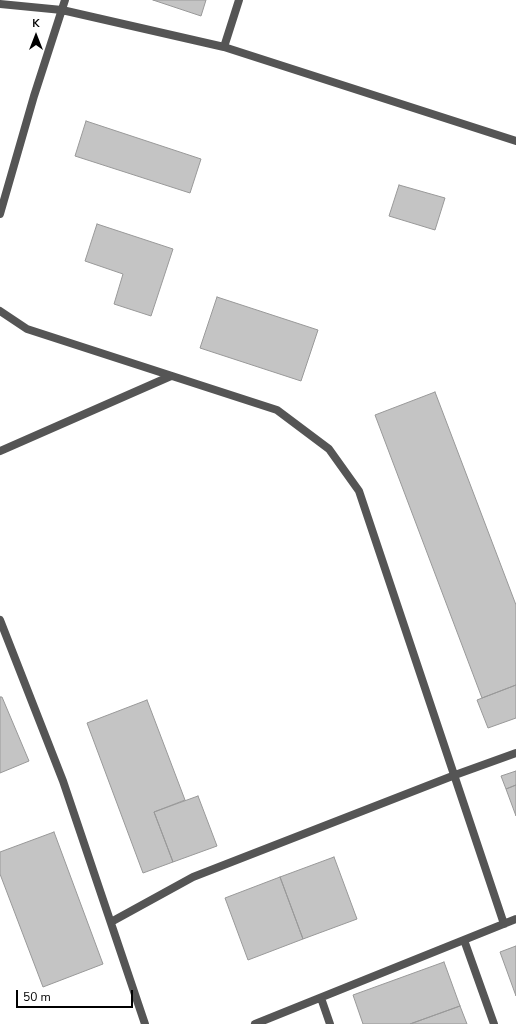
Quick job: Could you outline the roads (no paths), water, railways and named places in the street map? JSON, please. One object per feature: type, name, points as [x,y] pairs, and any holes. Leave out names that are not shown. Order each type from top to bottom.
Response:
[{"type":"street","points":[[0,214],[34,96],[65,0]]},
{"type":"street","points":[[224,47],[239,0]]},
{"type":"street","points":[[0,4],[62,10],[224,47],[516,141]]},
{"type":"street","points":[[0,310],[27,329],[277,410],[329,449],[359,491],[504,924]]},
{"type":"street","points":[[0,451],[171,376]]},
{"type":"street","points":[[0,620],[63,781],[145,1024]]},
{"type":"street","points":[[111,922],[193,877],[455,775],[516,753]]},
{"type":"street","points":[[255,1024],[516,919]]},
{"type":"street","points":[[464,940],[494,1024]]},
{"type":"street","points":[[321,998],[330,1024]]}]
